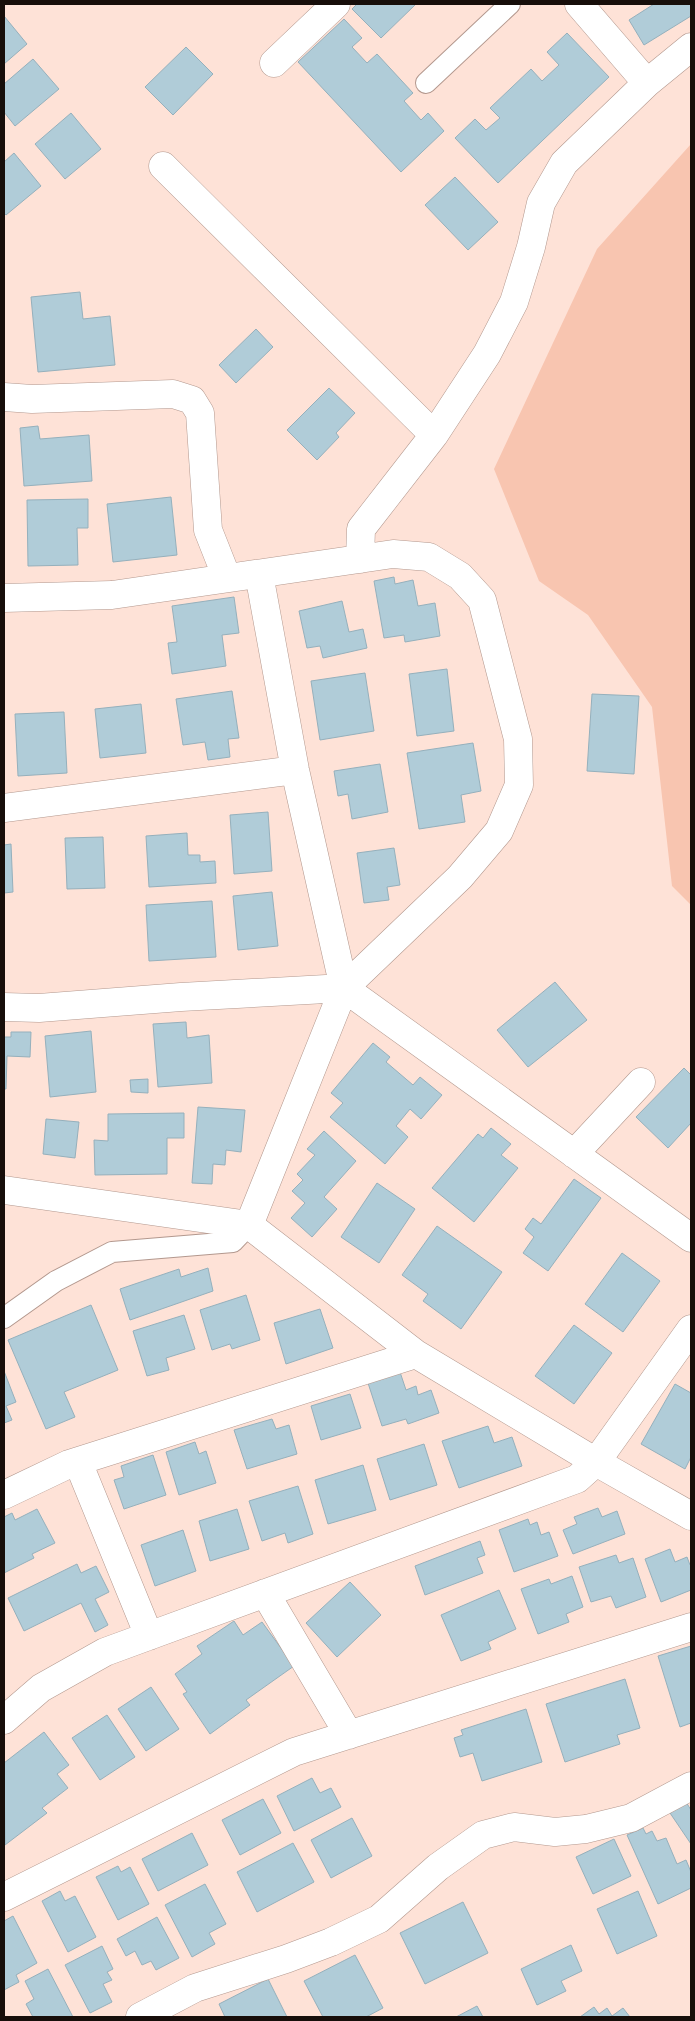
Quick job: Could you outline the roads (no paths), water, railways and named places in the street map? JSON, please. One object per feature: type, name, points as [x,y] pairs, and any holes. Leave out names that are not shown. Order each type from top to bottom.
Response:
[{"type":"street","points":[[274,63],[336,4]]},
{"type":"street","points":[[578,4],[647,83]]},
{"type":"street","points":[[360,559],[361,529],[434,434],[487,354],[514,302],[531,247],[541,203],[564,163],[647,83],[691,47]]},
{"type":"street","points":[[163,166],[434,434]]},
{"type":"street","points":[[4,397],[32,399],[173,394],[192,400],[200,413],[208,530],[227,578]]},
{"type":"street","points":[[4,598],[112,595],[393,554],[429,557],[460,576],[482,600],[518,739],[519,785],[499,831],[465,870],[344,988],[249,1225]]},
{"type":"street","points":[[259,574],[295,770],[344,988]]},
{"type":"street","points":[[4,808],[295,770]]},
{"type":"street","points":[[4,1007],[39,1008],[181,997],[344,988],[691,1238]]},
{"type":"street","points":[[574,1154],[641,1082]]},
{"type":"street","points":[[4,1190],[249,1225],[416,1354],[596,1462],[691,1516]]},
{"type":"street","points":[[4,1720],[41,1688],[105,1652],[577,1479],[596,1462],[691,1329]]},
{"type":"street","points":[[4,1495],[78,1462],[416,1354]]},
{"type":"street","points":[[78,1462],[149,1636]]},
{"type":"street","points":[[265,1594],[349,1735]]},
{"type":"street","points":[[4,1897],[294,1752],[691,1627]]},
{"type":"street","points":[[140,2017],[195,1988],[286,1959],[331,1942],[379,1919],[438,1867],[483,1834],[514,1826],[555,1832],[586,1829],[631,1818],[691,1786]]},
{"type":"lane","points":[[426,83],[510,4]]},
{"type":"lane","points":[[4,1318],[56,1282],[112,1252],[232,1242],[249,1225]]}]
